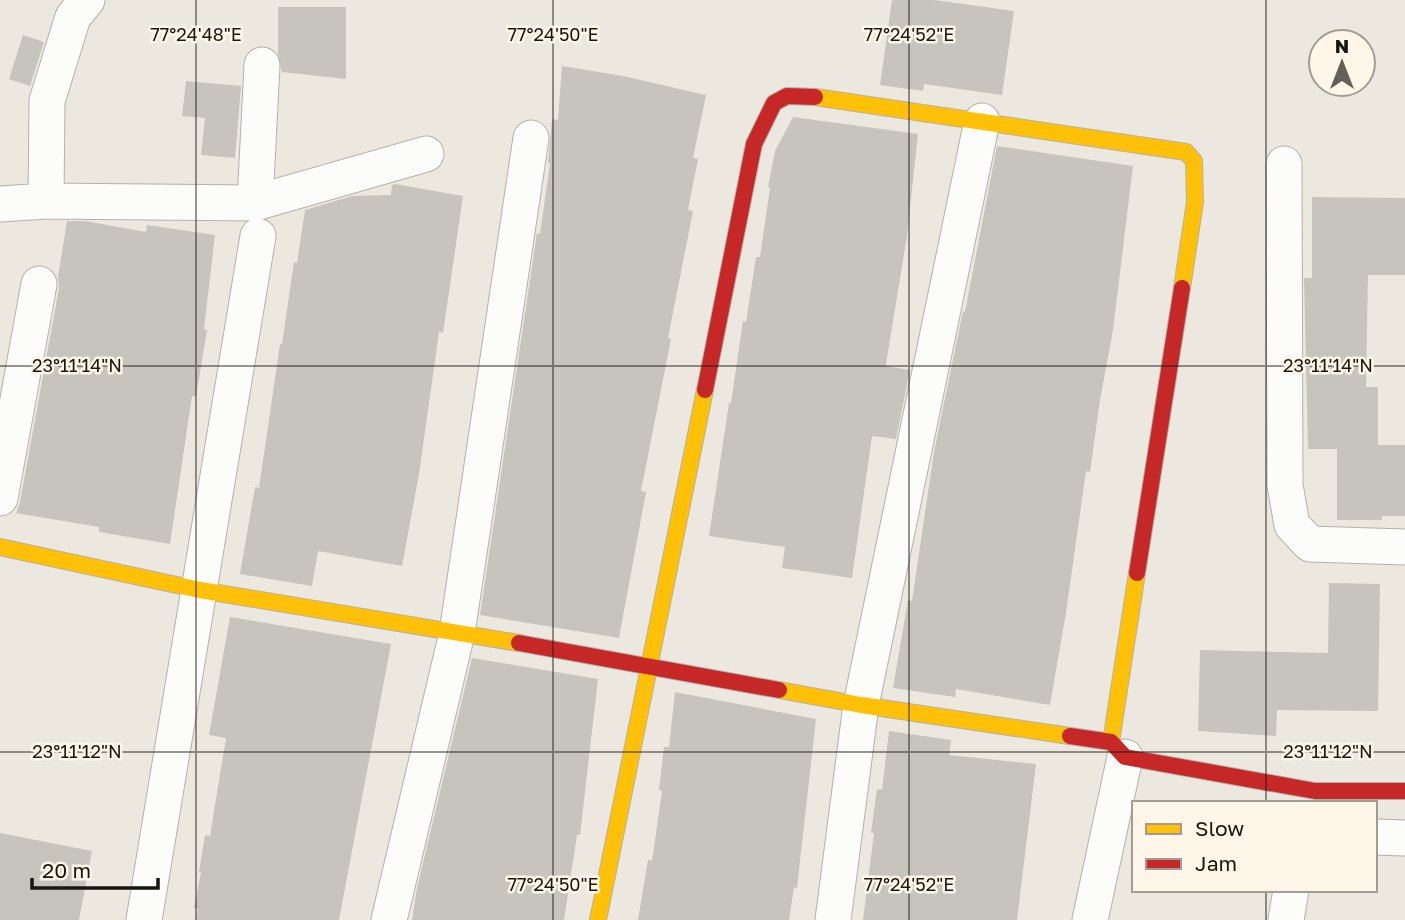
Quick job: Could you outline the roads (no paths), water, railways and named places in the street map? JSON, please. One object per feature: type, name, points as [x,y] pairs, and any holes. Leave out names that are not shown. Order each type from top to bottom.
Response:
[{"type":"street","points":[[46,201],[47,101],[74,17],[87,0]]},
{"type":"street","points":[[144,920],[200,590],[257,220],[262,65]]},
{"type":"street","points":[[598,920],[754,144],[774,103],[787,96],[801,95],[1186,152],[1194,161],[1195,202],[1118,750],[1090,920]]},
{"type":"street","points":[[833,920],[861,705],[982,121]]},
{"type":"street","points":[[389,920],[457,633],[531,138]]},
{"type":"street","points":[[0,204],[46,201],[257,220],[426,154]]},
{"type":"street","points":[[1284,164],[1285,485],[1292,525],[1310,544],[1405,547]]},
{"type":"street","points":[[0,498],[39,284]]},
{"type":"street","points":[[0,547],[200,590],[649,665],[1118,750],[1315,791],[1405,791]]},
{"type":"street","points":[[1377,837],[1405,838]]},
{"type":"street","points":[[1286,920],[1291,892]]}]
